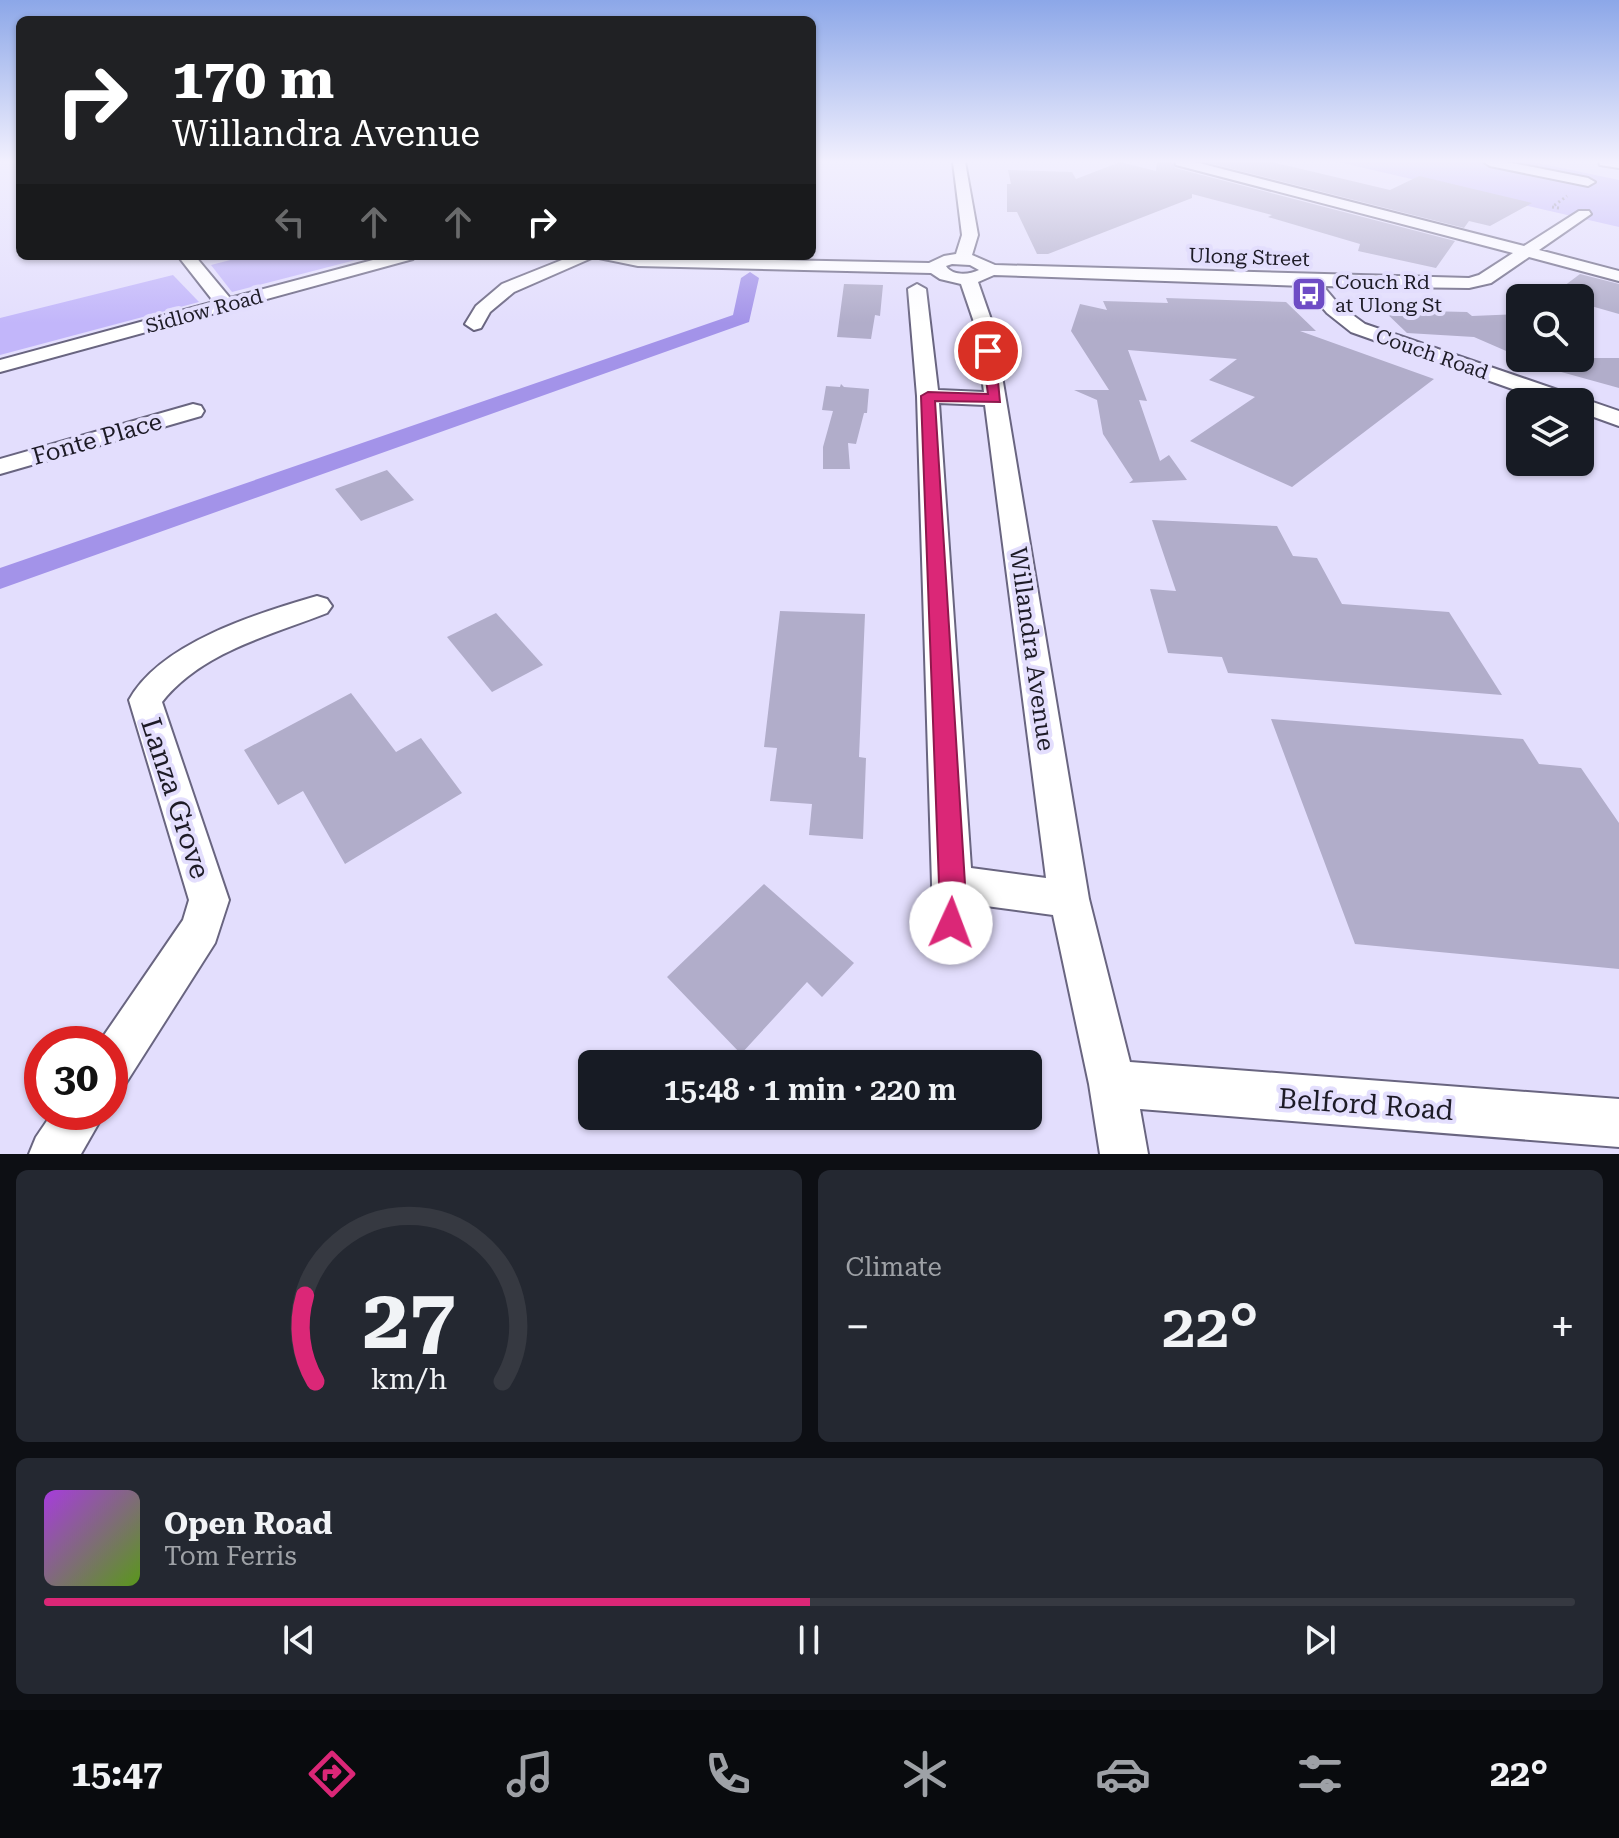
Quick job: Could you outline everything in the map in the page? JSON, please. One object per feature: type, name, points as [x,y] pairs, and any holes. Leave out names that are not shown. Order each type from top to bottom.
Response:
[{"type":"street","name":"Willandra Avenue","points":[[967,216],[1069,899],[1112,1084],[1124,1154]]},
{"type":"street","points":[[1390,216],[1619,276]]},
{"type":"street","name":"Ulong Street","points":[[973,269],[1309,281],[1469,283],[1485,279],[1581,216]]},
{"type":"street","points":[[189,260],[226,305]]},
{"type":"street","name":"Sidlow Road","points":[[0,366],[392,260]]},
{"type":"street","points":[[474,324],[486,302],[532,276],[576,260]]},
{"type":"street","points":[[631,260],[927,278],[973,269]]},
{"type":"street","points":[[927,278],[928,396],[952,884],[951,923]]},
{"type":"street","name":"Couch Road","points":[[1309,281],[1333,309],[1358,328],[1530,388]]},
{"type":"street","points":[[928,396],[995,399]]},
{"type":"street","points":[[1594,410],[1619,419]]},
{"type":"street","name":"Fonte Place","points":[[0,467],[193,411]]},
{"type":"street","name":"Lanza Grove","points":[[128,1040],[201,929],[209,900],[145,700],[156,682],[194,656],[317,606]]},
{"type":"street","points":[[952,884],[1069,899]]},
{"type":"street","name":"Belford Road","points":[[1112,1084],[1619,1123]]},
{"type":"street","points":[[53,1154],[69,1130]]},
{"type":"shaded area","points":[[1571,216],[1619,216],[1619,227]]},
{"type":"shaded area","points":[[230,260],[356,260],[232,292],[211,265]]},
{"type":"shaded area","points":[[173,275],[199,302],[0,355],[0,318]]},
{"type":"building","points":[[1019,216],[1146,216],[1048,254],[1037,254]]},
{"type":"building","points":[[1359,216],[1455,241],[1436,268],[1358,251],[1360,244],[1268,217]]},
{"type":"building","points":[[1416,216],[1509,216],[1490,226],[1469,221],[1464,228]]},
{"type":"building","points":[[1580,274],[1619,284],[1619,314],[1594,307],[1594,284],[1567,284]]},
{"type":"building","points":[[844,284],[883,285],[880,316],[875,315],[871,339],[837,337]]},
{"type":"building","points":[[1166,298],[1286,302],[1316,331],[1300,331],[1434,379],[1292,487],[1190,441],[1255,397],[1209,380],[1237,359],[1128,350],[1147,401],[1139,400],[1160,461],[1169,455],[1187,480],[1129,483],[1133,480],[1103,434],[1097,400],[1074,390],[1109,390],[1071,331],[1080,304],[1107,310],[1103,301],[1168,303]]},
{"type":"building","points":[[1383,310],[1467,312],[1472,316],[1506,315],[1506,351],[1474,337],[1407,333]]},
{"type":"building","points":[[1594,358],[1619,358],[1619,388],[1561,372],[1594,372]]},
{"type":"building","points":[[841,384],[844,387],[869,389],[867,413],[864,413],[856,444],[848,443],[850,469],[823,469],[823,447],[833,411],[822,410],[826,386],[840,387]]},
{"type":"building","points":[[387,470],[414,500],[361,521],[335,489]]},
{"type":"building","points":[[1152,520],[1277,526],[1293,556],[1317,558],[1342,604],[1449,612],[1502,695],[1228,673],[1222,657],[1168,653],[1150,589],[1176,591]]},
{"type":"building","points":[[780,611],[865,614],[859,757],[866,758],[863,839],[809,835],[812,804],[770,801],[777,748],[764,747]]},
{"type":"building","points":[[496,613],[543,665],[492,692],[447,637]]},
{"type":"building","points":[[351,693],[396,752],[421,738],[462,793],[345,864],[303,791],[278,805],[244,750]]},
{"type":"building","points":[[1271,719],[1523,739],[1539,764],[1581,768],[1619,823],[1619,969],[1355,944]]},
{"type":"building","points":[[764,884],[854,963],[822,997],[807,982],[745,1050],[737,1050],[667,977]]},
{"type":"waterway","points":[[0,579],[742,318],[750,278]]},
{"type":"place","name":"Couch Rd at Ulong St","points":[[1309,294]]},
{"type":"route","points":[[951,923],[952,884],[928,396],[995,399],[988,351]]}]
